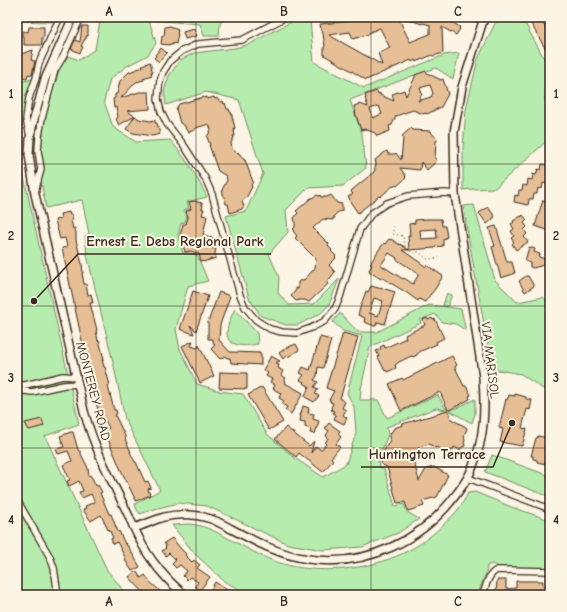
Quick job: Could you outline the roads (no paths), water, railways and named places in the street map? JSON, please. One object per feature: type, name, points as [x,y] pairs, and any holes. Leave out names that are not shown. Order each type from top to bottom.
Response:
[{"type":"street","name":"MONTEREY ROAD","points":[[30,138],[26,119],[29,98],[40,63],[60,17]]},
{"type":"street","name":"MONTEREY ROAD","points":[[73,17],[45,79],[33,123],[29,155],[35,194],[90,430],[108,474],[139,539],[164,575],[184,595]]},
{"type":"street","name":"MONTEREY ROAD","points":[[35,194],[41,169],[38,151],[42,118],[55,70],[63,57],[81,17]]},
{"type":"street","points":[[286,17],[242,40],[198,44],[182,51],[170,61],[163,72],[159,88],[158,99],[161,112],[167,124],[184,144],[206,178],[212,194],[240,295],[245,307],[256,320],[270,329],[282,332],[297,333],[324,321],[335,309],[360,229],[372,214],[387,203],[408,196],[445,192],[455,194]]},
{"type":"street","points":[[475,17],[484,19]]},
{"type":"street","name":"VIA MARISOL","points":[[134,528],[171,515],[195,515],[210,518],[268,548],[285,554],[309,559],[351,559],[393,547],[410,538],[426,527],[453,500],[468,478],[478,453],[482,437],[485,401],[483,377],[455,194],[454,132],[462,88],[484,19]]},
{"type":"street","points":[[17,385],[30,384],[63,376],[78,380]]},
{"type":"street","points":[[17,390],[32,392],[64,385],[78,380]]},
{"type":"street","points":[[30,384],[32,392]]},
{"type":"street","points":[[468,478],[550,509]]},
{"type":"street","points":[[17,500],[50,556],[54,568],[58,595]]},
{"type":"street","points":[[483,595],[489,578],[497,570],[550,571]]},
{"type":"place","name":"Ernest E. Debs Regional Park","points":[[34,301]]},
{"type":"place","name":"Huntington Terrace","points":[[512,423]]}]
